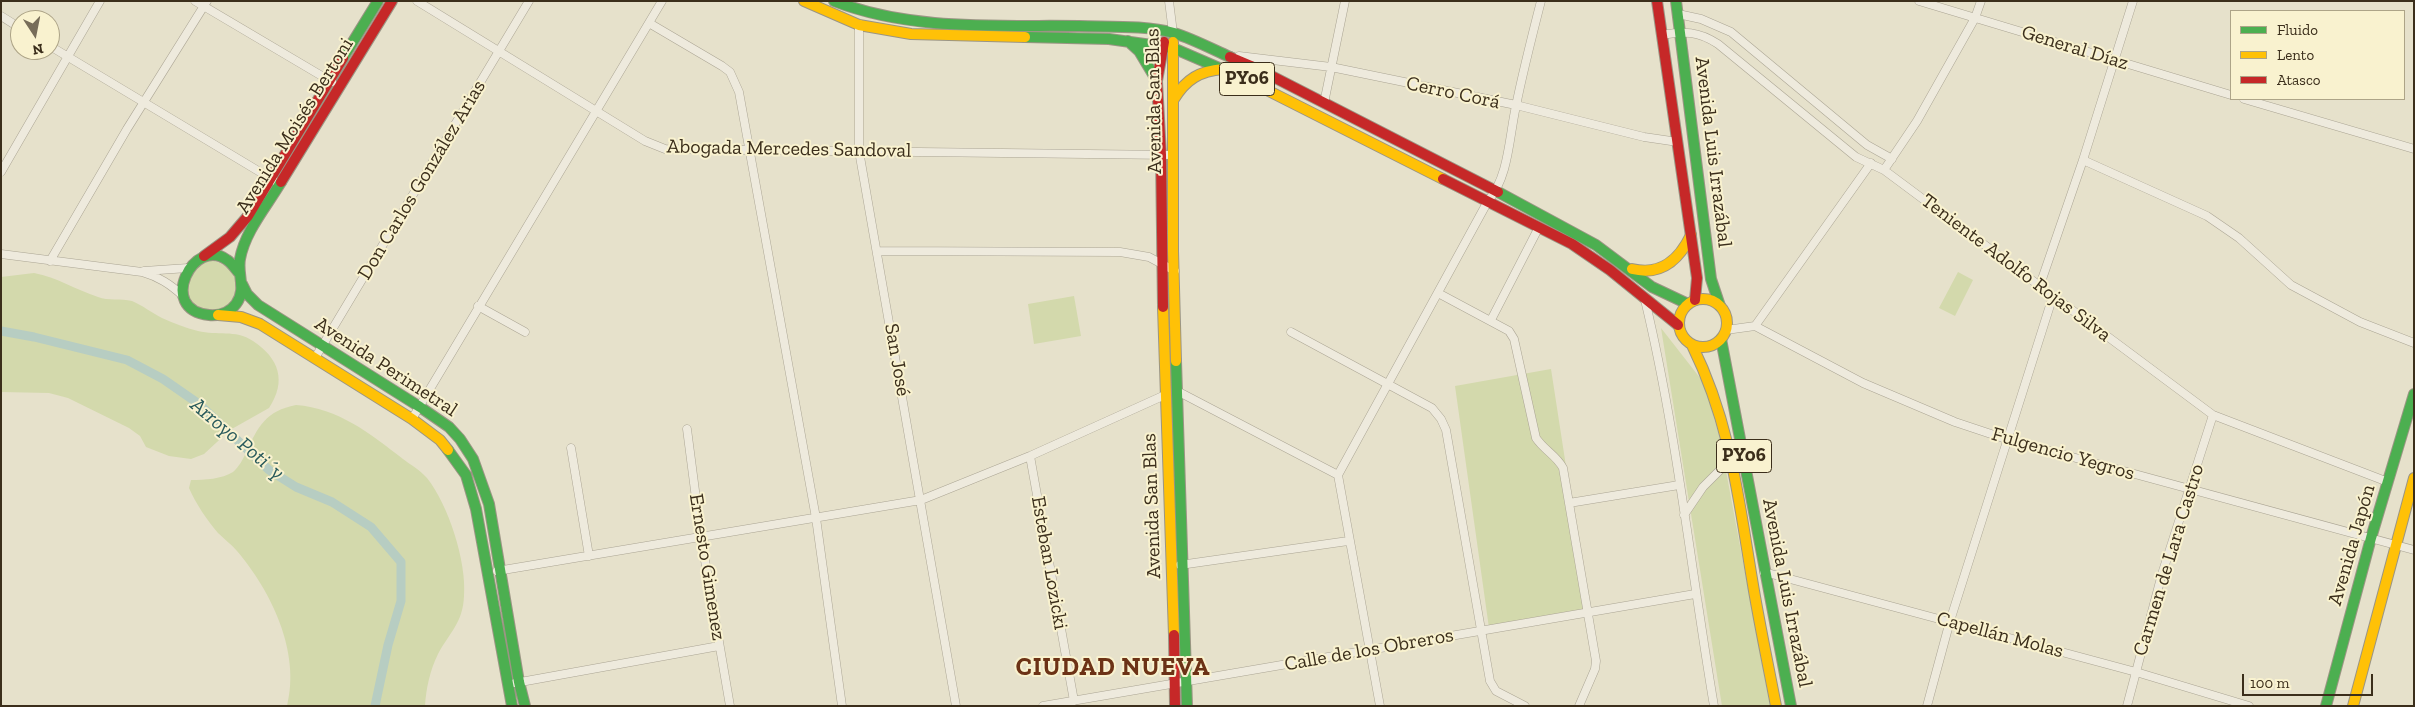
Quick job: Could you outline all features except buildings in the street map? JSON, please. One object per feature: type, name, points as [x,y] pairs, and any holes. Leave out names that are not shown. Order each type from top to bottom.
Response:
[{"type":"main road","name":"Avenida Moisés Bertoni","points":[[188,268],[240,227],[378,1]]},
{"type":"main road","name":"Avenida Moisés Bertoni","points":[[218,315],[226,312],[238,301],[241,279],[240,258],[245,241],[392,1]]},
{"type":"main road","name":"PY06","points":[[804,1],[859,25],[932,36],[1011,36],[1128,41],[1168,47],[1225,69],[1572,244],[1610,270],[1678,325]]},
{"type":"main road","name":"PY06","points":[[834,1],[862,12],[922,22],[1102,26],[1169,32],[1226,54],[1496,191],[1596,245],[1652,287],[1691,302],[1711,300],[1720,306]]},
{"type":"main road","name":"Avenida Luis Irrazábal","points":[[1656,1],[1678,142],[1696,278],[1691,302],[1680,313],[1678,325],[1683,337],[1692,345],[1708,374],[1718,399],[1733,457],[1750,569],[1776,706]]},
{"type":"main road","name":"Avenida Luis Irrazábal","points":[[1676,1],[1711,279],[1720,306],[1726,317],[1724,334],[1791,706]]},
{"type":"main road","name":"Avenida San Blas","points":[[1169,32],[1168,47],[1174,98],[1172,155],[1187,706]]},
{"type":"main road","points":[[1128,41],[1140,51],[1157,82]]},
{"type":"main road","name":"Avenida San Blas","points":[[1168,47],[1157,82],[1161,155],[1160,263],[1173,566],[1175,706]]},
{"type":"main road","points":[[1174,98],[1181,86],[1191,77],[1209,70],[1225,69]]},
{"type":"main road","points":[[1624,266],[1641,272],[1659,270],[1675,260],[1686,247],[1691,235]]},
{"type":"main road","points":[[202,258],[212,256],[228,260],[241,279]]},
{"type":"main road","points":[[188,268],[182,282],[184,297],[188,304],[202,314],[218,315]]},
{"type":"main road","name":"Avenida Perimetral","points":[[241,279],[247,294],[258,305],[420,407],[449,427],[460,439],[473,459],[489,504],[519,682],[525,706]]},
{"type":"main road","name":"Avenida Perimetral","points":[[218,315],[252,320],[412,419],[450,451],[466,475],[476,509],[506,685],[512,706]]},
{"type":"main road","points":[[1692,345],[1708,347],[1724,334]]},
{"type":"main road","name":"Avenida Japón","points":[[2326,706],[2371,538],[2414,394]]},
{"type":"main road","name":"Avenida Japón","points":[[2352,706],[2414,478]]},
{"type":"street","points":[[1,172],[100,1]]},
{"type":"street","points":[[195,1],[205,4],[341,86]]},
{"type":"street","name":"Abogada Mercedes Sandoval","points":[[417,1],[645,141],[665,149],[1172,155]]},
{"type":"street","name":"Don Carlos González Arias","points":[[315,358],[529,1]]},
{"type":"street","points":[[412,419],[662,1]]},
{"type":"street","name":"Avenida San Blas","points":[[1169,1],[1169,32]]},
{"type":"street","points":[[1324,103],[1345,1]]},
{"type":"street","points":[[1380,706],[1348,541],[1338,475],[1488,201],[1496,191],[1502,175],[1516,105],[1541,1]]},
{"type":"street","name":"General Díaz","points":[[1919,1],[2230,95]]},
{"type":"street","points":[[1884,170],[1917,121],[1976,18],[1981,1]]},
{"type":"street","points":[[2040,285],[2083,160],[2133,1]]},
{"type":"street","points":[[50,261],[143,102],[205,4]]},
{"type":"street","name":"San José","points":[[862,12],[859,25],[859,151],[956,706]]},
{"type":"street","points":[[1678,14],[1701,19],[1731,32],[1868,145],[1892,159]]},
{"type":"street","points":[[648,23],[730,72],[739,92],[816,518],[842,706]]},
{"type":"street","name":"Teniente Adolfo Rojas Silva","points":[[1662,34],[1680,31],[1704,35],[1718,44],[1856,157],[1884,170],[2212,415],[2388,482]]},
{"type":"street","points":[[60,52],[281,184]]},
{"type":"street","name":"Cerro Corá","points":[[1226,54],[1332,67],[1516,105],[1644,137],[1678,142]]},
{"type":"street","points":[[2247,100],[2414,149]]},
{"type":"street","points":[[2083,160],[2207,216],[2239,238],[2291,285],[2360,322],[2414,343]]},
{"type":"street","points":[[1724,334],[1755,326],[1870,163]]},
{"type":"street","points":[[1491,320],[1539,227]]},
{"type":"street","points":[[878,251],[1135,253],[1175,271]]},
{"type":"street","points":[[1,254],[142,272],[188,268]]},
{"type":"street","points":[[142,272],[171,285],[184,297]]},
{"type":"street","points":[[1438,293],[1509,331],[1514,339],[1536,438],[1543,448],[1558,459],[1563,468],[1588,613],[1595,669],[1579,706]]},
{"type":"street","points":[[1928,706],[1950,621],[2053,296]]},
{"type":"street","points":[[1645,300],[1655,340],[1714,706]]},
{"type":"street","points":[[478,306],[525,332]]},
{"type":"street","name":"Fulgencio Yegros","points":[[1755,326],[1863,383],[1955,422],[2006,440],[2414,550]]},
{"type":"street","points":[[1291,332],[1432,408],[1441,419],[1446,430],[1490,682],[1496,691],[1525,706]]},
{"type":"street","points":[[1179,392],[1338,475]]},
{"type":"street","points":[[488,572],[921,500],[1030,456],[1165,396]]},
{"type":"street","name":"Carmen de Lara Castro","points":[[2127,706],[2162,574],[2212,415]]},
{"type":"street","name":"Ernesto Gimenez","points":[[687,429],[701,537],[730,706]]},
{"type":"street","points":[[571,448],[589,556]]},
{"type":"street","name":"Esteban Lozicki","points":[[1030,456],[1074,700]]},
{"type":"street","points":[[1684,514],[1704,487],[1733,457]]},
{"type":"street","points":[[1569,503],[1679,485]]},
{"type":"street","points":[[1173,566],[1348,541]]},
{"type":"street","name":"Capellán Molas","points":[[1750,569],[2136,672],[2249,706]]},
{"type":"street","name":"Calle de los Obreros","points":[[1043,706],[1695,594]]},
{"type":"street","points":[[506,685],[719,646]]},
{"type":"green space","points":[[210,260],[224,265],[230,270],[237,282],[238,289],[232,303],[218,312],[194,307],[186,292],[193,267]]},
{"type":"green space","points":[[1958,272],[1973,280],[1955,316],[1939,308]]},
{"type":"green space","points":[[34,273],[51,277],[102,298],[132,301],[175,324],[205,332],[246,337],[262,348],[274,363],[279,379],[275,398],[269,408],[230,430],[204,454],[191,459],[169,456],[146,447],[140,436],[129,428],[68,398],[49,393],[1,392],[1,277]]},
{"type":"green space","points":[[1074,296],[1081,336],[1034,344],[1028,304]]},
{"type":"green space","points":[[1661,328],[1704,383],[1720,439],[1770,706],[1722,706]]},
{"type":"green space","points":[[1551,369],[1588,609],[1489,628],[1455,386]]},
{"type":"green space","points":[[296,405],[326,411],[353,424],[379,440],[427,478],[435,489],[449,518],[462,567],[464,582],[463,605],[458,621],[433,666],[427,686],[425,706],[287,706],[290,665],[280,623],[261,584],[237,551],[210,523],[198,506],[189,488],[191,480],[219,478],[233,472],[241,463],[264,421],[277,411]]},
{"type":"waterway","name":"Arroyo Poti´y","points":[[1,331],[34,337],[127,360],[163,379],[199,404],[269,470],[296,487],[332,502],[371,527],[401,562],[401,601],[388,645],[375,706]]},
{"type":"traffic: fast","points":[[343,58],[378,1]]},
{"type":"traffic: fast","points":[[834,1],[863,11],[924,22],[986,26],[1114,27],[1163,30],[1181,35],[1230,57]]},
{"type":"traffic: fast","points":[[1676,1],[1711,279],[1720,306]]},
{"type":"traffic: fast","points":[[1025,37],[1109,39],[1173,48],[1247,80]]},
{"type":"traffic: fast","points":[[1128,41],[1139,51],[1157,81]]},
{"type":"traffic: fast","points":[[240,274],[232,265],[227,260],[215,255],[203,257],[193,265],[186,276],[183,289],[185,301],[193,310],[209,315],[224,313],[236,304],[241,293],[241,287],[239,265],[243,249],[251,229],[281,182]]},
{"type":"traffic: fast","points":[[1498,192],[1596,245],[1652,287],[1688,304]]},
{"type":"traffic: fast","points":[[242,284],[247,294],[258,305],[420,407],[449,427],[460,439],[473,459],[489,504],[519,682],[525,706]]},
{"type":"traffic: fast","points":[[1721,339],[1791,706]]},
{"type":"traffic: fast","points":[[1176,361],[1187,706]]},
{"type":"traffic: fast","points":[[2326,706],[2371,538],[2414,394]]},
{"type":"traffic: fast","points":[[448,450],[466,475],[476,509],[512,706]]},
{"type":"traffic: slow","points":[[804,1],[859,25],[911,34],[1025,37]]},
{"type":"traffic: slow","points":[[1173,42],[1173,251],[1176,361]]},
{"type":"traffic: slow","points":[[1174,99],[1183,86],[1194,77],[1223,69]]},
{"type":"traffic: slow","points":[[1247,80],[1443,179]]},
{"type":"traffic: slow","points":[[1632,269],[1652,270],[1668,264],[1681,252],[1691,235]]},
{"type":"traffic: slow","points":[[1698,299],[1708,299],[1720,306],[1727,318],[1727,323],[1727,328],[1720,340],[1708,347],[1698,347],[1690,343],[1683,336],[1679,328],[1679,318],[1683,310],[1690,303],[1698,299]]},
{"type":"traffic: slow","points":[[1163,307],[1174,635]]},
{"type":"traffic: slow","points":[[218,315],[241,317],[260,324],[412,419],[440,440],[448,450]]},
{"type":"traffic: slow","points":[[1692,345],[1715,402],[1731,459],[1776,706]]},
{"type":"traffic: slow","points":[[2353,706],[2414,478]]},
{"type":"traffic: jam","points":[[281,182],[392,1]]},
{"type":"traffic: jam","points":[[1657,1],[1697,278],[1695,300]]},
{"type":"traffic: jam","points":[[1163,307],[1161,155],[1157,81],[1164,42]]},
{"type":"traffic: jam","points":[[1230,57],[1256,68],[1498,192]]},
{"type":"traffic: jam","points":[[204,256],[230,237],[248,216],[343,58]]},
{"type":"traffic: jam","points":[[1443,179],[1572,244],[1610,270],[1678,325]]},
{"type":"traffic: jam","points":[[1174,635],[1175,706]]},
{"type":"district","name":"CIUDAD NUEVA","points":[[1113,668]]}]
